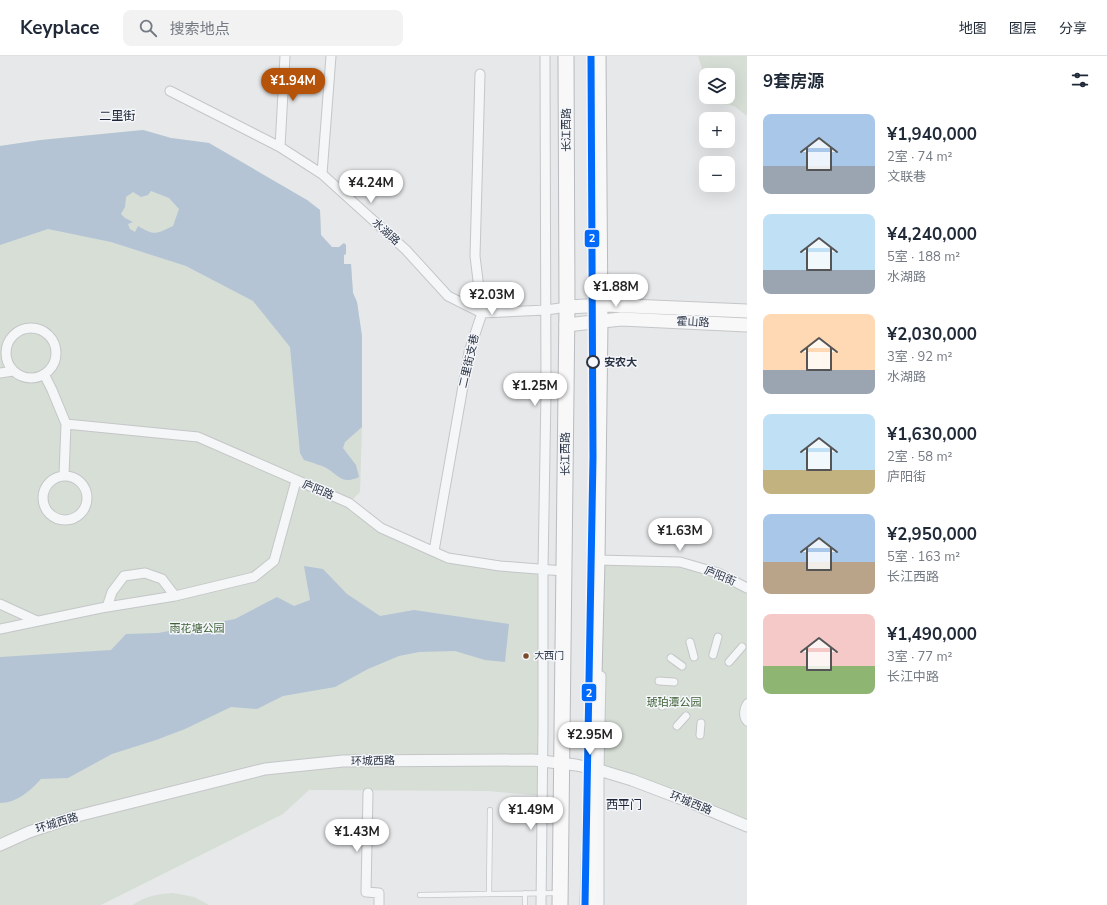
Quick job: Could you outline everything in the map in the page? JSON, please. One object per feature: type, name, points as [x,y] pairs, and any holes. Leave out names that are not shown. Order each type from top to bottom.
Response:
[{"type":"highway","name":"长江西路","points":[[561,899],[567,306],[566,56]]},
{"type":"highway","points":[[588,905],[600,560],[603,321],[598,56]]},
{"type":"main road","name":"霍山路","points":[[567,306],[603,305],[747,311]]},
{"type":"main road","name":"霍山路","points":[[566,325],[621,319],[747,324]]},
{"type":"street","points":[[280,147],[285,56]]},
{"type":"street","points":[[322,174],[331,56]]},
{"type":"street","points":[[541,905],[543,569],[546,393],[545,56]]},
{"type":"street","points":[[603,305],[607,209],[605,56]]},
{"type":"street","name":"二里街支巷","points":[[434,551],[468,352],[482,313],[475,256],[480,74]]},
{"type":"street","name":"水湖路","points":[[170,91],[280,147],[322,174],[406,250],[448,296],[482,313],[546,310],[567,306]]},
{"type":"street","points":[[22,329],[38,329],[46,332],[51,338],[56,350],[54,362],[50,369],[44,374],[28,378],[13,371],[8,364],[6,356],[6,348],[9,340],[22,329]]},
{"type":"street","points":[[0,373],[13,371]]},
{"type":"street","points":[[44,374],[66,424],[64,475]]},
{"type":"street","name":"庐阳路","points":[[66,424],[198,437],[349,503],[381,528],[448,558],[500,566],[564,571]]},
{"type":"street","points":[[64,475],[72,476],[78,480],[84,485],[87,492],[86,507],[75,518],[68,520],[54,518],[48,513],[42,500],[46,486],[51,480],[64,475]]},
{"type":"street","points":[[0,629],[107,607],[175,596],[254,577],[274,560],[296,481]]},
{"type":"street","name":"庐阳街","points":[[600,560],[680,562],[718,573],[747,588]]},
{"type":"street","points":[[107,607],[112,592],[124,576],[145,573],[162,579],[175,596]]},
{"type":"street","points":[[0,604],[37,621]]},
{"type":"street","points":[[713,655],[718,637]]},
{"type":"street","points":[[690,642],[694,657]]},
{"type":"street","points":[[730,662],[742,647]]},
{"type":"street","points":[[670,658],[682,666]]},
{"type":"street","points":[[659,682],[674,682]]},
{"type":"street","points":[[662,706],[674,700]]},
{"type":"street","points":[[743,705],[744,719],[747,722]]},
{"type":"street","points":[[677,726],[686,716]]},
{"type":"street","points":[[700,735],[702,723]]},
{"type":"street","name":"环城西路","points":[[0,845],[29,832],[77,816],[265,769],[343,761],[562,759],[594,767],[632,780],[747,826]]},
{"type":"street","points":[[594,767],[599,905]]},
{"type":"street","points":[[368,793],[366,892],[379,893],[379,905]]},
{"type":"lane","points":[[489,894],[490,810]]},
{"type":"lane","points":[[525,893],[525,905]]},
{"type":"lane","points":[[420,895],[541,893],[561,899]]},
{"type":"green space","points":[[698,56],[747,56],[747,116],[734,106],[723,104],[735,104],[735,68],[702,68]]},
{"type":"green space","name":"雨花塘公园","points":[[143,130],[171,138],[209,143],[307,200],[320,210],[321,235],[332,247],[339,247],[344,243],[346,245],[344,264],[351,264],[353,293],[357,302],[362,336],[360,492],[349,503],[381,528],[448,558],[543,569],[542,796],[489,791],[309,790],[283,814],[101,905],[0,905],[0,146],[41,140]]},
{"type":"green space","name":"琥珀潭公园","points":[[603,560],[680,562],[747,588],[747,826],[599,770]]},
{"type":"green space","points":[[173,893],[194,897],[209,905],[133,905],[142,899],[152,896]]},
{"type":"water","points":[[143,130],[171,138],[209,143],[307,200],[320,210],[321,235],[332,247],[339,247],[344,243],[346,245],[344,264],[351,264],[353,293],[357,302],[362,336],[362,427],[345,442],[343,448],[356,465],[359,477],[349,480],[342,479],[320,465],[304,460],[300,453],[290,347],[253,301],[186,266],[111,242],[48,229],[0,245],[0,146],[41,140]],"holes":[[[151,191],[169,198],[179,209],[173,226],[159,232],[152,233],[138,226],[135,232],[130,229],[128,224],[133,222],[121,214],[125,207],[126,197],[133,192],[141,197],[148,195]]]},
{"type":"water","points":[[304,566],[323,569],[347,594],[380,616],[414,610],[509,624],[505,662],[485,660],[455,651],[419,652],[399,656],[368,669],[335,687],[283,696],[257,709],[231,707],[185,729],[112,754],[68,778],[41,779],[28,792],[18,799],[0,803],[0,657],[111,650],[126,634],[158,633],[235,619],[277,597],[294,606],[310,600]]},
{"type":"transit line","name":"2","points":[[585,905],[593,457],[591,56]]},
{"type":"place","name":"安农大","points":[[593,362]]},
{"type":"place","name":"大西门","points":[[526,656]]},
{"type":"district","name":"二里街","points":[[117,116]]},
{"type":"district","name":"西平门","points":[[624,805]]}]
